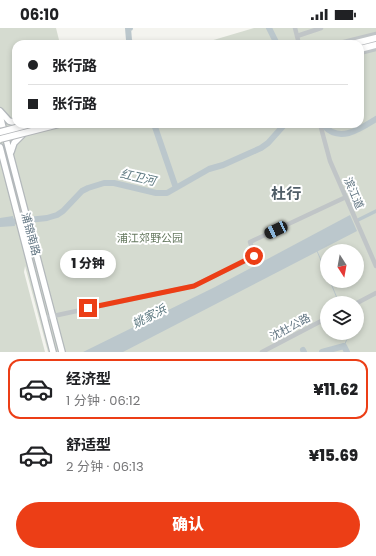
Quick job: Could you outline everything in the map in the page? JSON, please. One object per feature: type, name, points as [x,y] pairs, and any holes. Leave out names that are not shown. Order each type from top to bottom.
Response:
[{"type":"highway","points":[[364,40],[376,37]]},
{"type":"highway","points":[[364,50],[376,47]]},
{"type":"highway","points":[[1,130],[12,128]]},
{"type":"highway","points":[[2,139],[44,128]]},
{"type":"main road","points":[[364,40],[376,37]]},
{"type":"main road","points":[[0,112],[9,121],[12,122]]},
{"type":"main road","name":"浦锦南路","points":[[0,116],[2,139],[11,156],[62,352]]},
{"type":"main road","points":[[1,130],[12,127]]},
{"type":"main road","points":[[2,139],[48,128]]},
{"type":"main road","points":[[11,156],[14,142],[23,134]]},
{"type":"main road","name":"浦锦南路","points":[[0,147],[17,217],[53,350]]},
{"type":"street","points":[[295,28],[298,40]]},
{"type":"street","points":[[297,36],[321,28]]},
{"type":"street","points":[[352,40],[376,34]]},
{"type":"street","name":"滨江道","points":[[322,128],[330,161],[376,266]]},
{"type":"street","points":[[44,318],[194,286],[205,282],[252,258],[254,253],[250,242],[346,198]]},
{"type":"street","points":[[364,299],[376,293]]},
{"type":"street","name":"沈杜公路","points":[[262,352],[320,322]]},
{"type":"green space","name":"浦江郊野公园","points":[[0,28],[56,28],[59,40],[12,40],[12,128],[364,128],[364,40],[214,40],[254,28],[376,28],[376,352],[48,352],[25,266],[24,272],[45,352],[0,352]]},
{"type":"shaded area","points":[[350,215],[357,231],[332,244],[320,244],[320,250],[123,352],[83,352],[215,287]]},
{"type":"shaded area","points":[[13,216],[15,226],[0,227],[0,218]]},
{"type":"waterway","points":[[129,40],[128,28],[130,28]]},
{"type":"waterway","points":[[269,28],[275,40]]},
{"type":"waterway","name":"红卫河","points":[[364,126],[376,119]]},
{"type":"waterway","points":[[155,128],[176,188]]},
{"type":"waterway","name":"红卫河","points":[[0,223],[47,218],[57,215],[63,211],[82,191],[104,183],[114,183],[156,193],[167,193],[209,169],[223,165],[261,148],[268,143],[281,128]]},
{"type":"waterway","name":"红卫河","points":[[326,128],[330,131],[343,134],[350,133],[361,128]]},
{"type":"waterway","name":"姚家浜","points":[[356,221],[376,211]]},
{"type":"waterway","points":[[317,251],[320,258]]},
{"type":"waterway","points":[[333,288],[336,296]]},
{"type":"waterway","points":[[344,346],[347,340]]},
{"type":"waterway","points":[[322,352],[344,346],[347,352]]},
{"type":"district","name":"杜行","points":[[286,193]]},
{"type":"route","points":[[88,308],[194,286],[205,282],[254,256]]}]
